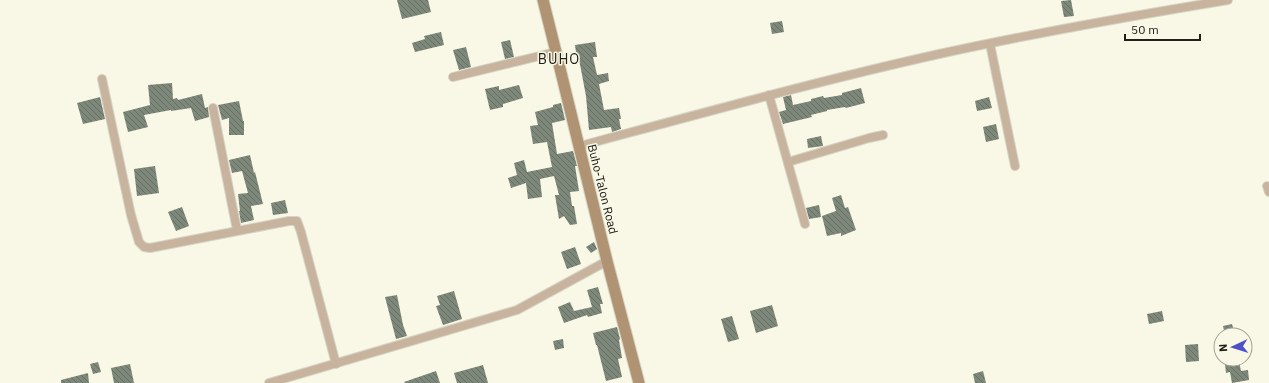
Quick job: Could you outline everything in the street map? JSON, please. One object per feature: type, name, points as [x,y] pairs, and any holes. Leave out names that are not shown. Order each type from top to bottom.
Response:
[{"type":"street","name":"Buho-Talon Road","points":[[543,0],[607,261],[639,383]]},
{"type":"street","points":[[580,146],[769,95],[939,54],[1106,21],[1228,0]]},
{"type":"street","points":[[990,44],[1015,166]]},
{"type":"street","points":[[453,77],[556,52]]},
{"type":"street","points":[[102,79],[131,215],[139,242],[144,247],[150,248],[289,220],[297,222],[302,232],[336,364]]},
{"type":"street","points":[[769,95],[805,224]]},
{"type":"street","points":[[213,108],[237,230]]},
{"type":"street","points":[[788,162],[883,135]]},
{"type":"street","points":[[269,383],[517,310],[607,261]]},
{"type":"building","points":[[397,0],[428,0],[431,12],[402,19]]},
{"type":"building","points":[[1071,0],[1074,16],[1064,17],[1061,1]]},
{"type":"building","points":[[782,21],[784,32],[772,34],[770,23]]},
{"type":"building","points":[[441,32],[444,45],[415,52],[412,43],[425,39],[424,36]]},
{"type":"building","points":[[510,40],[514,57],[505,59],[501,42]]},
{"type":"building","points":[[595,42],[597,57],[593,57],[597,75],[608,73],[609,81],[599,84],[604,110],[619,108],[621,129],[612,132],[611,127],[589,130],[586,96],[579,59],[577,60],[575,45]]},
{"type":"building","points":[[466,47],[471,67],[459,70],[453,50]]},
{"type":"building","points":[[172,83],[173,99],[177,98],[178,100],[202,94],[205,108],[208,107],[209,117],[195,121],[191,108],[144,115],[148,127],[128,132],[123,112],[150,105],[148,85]]},
{"type":"building","points":[[519,85],[523,98],[503,104],[503,107],[490,110],[485,89],[499,86],[499,90]]},
{"type":"building","points":[[861,88],[865,103],[846,108],[827,110],[811,115],[812,117],[783,124],[779,112],[786,110],[783,97],[791,95],[793,105],[811,101],[811,99],[823,96],[824,98],[842,95],[842,93]]},
{"type":"building","points":[[100,97],[105,119],[83,124],[77,103]]},
{"type":"building","points":[[989,97],[992,108],[977,111],[975,101]]},
{"type":"building","points":[[239,101],[244,121],[244,135],[229,135],[229,118],[222,120],[218,105]]},
{"type":"building","points":[[561,103],[565,120],[552,123],[557,154],[573,151],[577,166],[575,166],[579,191],[570,192],[577,224],[570,225],[564,216],[559,219],[555,195],[559,195],[554,176],[540,179],[542,197],[528,199],[526,183],[511,188],[508,178],[517,175],[514,163],[524,160],[527,172],[552,167],[547,142],[533,144],[530,126],[538,125],[535,112]]},
{"type":"building","points":[[996,124],[999,139],[986,142],[983,127]]},
{"type":"building","points":[[821,136],[823,146],[808,148],[807,139]]},
{"type":"building","points":[[250,155],[263,204],[251,206],[254,220],[241,223],[238,194],[248,193],[242,171],[232,173],[229,160]]},
{"type":"building","points":[[155,166],[159,193],[137,196],[134,169]]},
{"type":"building","points":[[841,195],[845,208],[848,207],[856,230],[841,236],[841,233],[827,236],[822,216],[836,211],[832,198]]},
{"type":"building","points":[[285,200],[288,213],[273,215],[271,203]]},
{"type":"building","points":[[819,205],[821,217],[809,219],[806,208]]},
{"type":"building","points":[[182,207],[189,226],[176,231],[168,212]]},
{"type":"building","points":[[594,242],[597,249],[591,253],[586,247]]},
{"type":"building","points":[[575,247],[581,264],[567,269],[561,252]]},
{"type":"building","points":[[598,287],[603,304],[600,304],[602,313],[588,317],[587,315],[564,323],[558,307],[570,302],[574,311],[592,307],[587,290]]},
{"type":"building","points":[[454,291],[462,319],[443,325],[436,306],[440,305],[437,296]]},
{"type":"building","points":[[397,295],[403,325],[407,336],[396,339],[385,297]]},
{"type":"building","points":[[772,305],[778,326],[756,333],[750,311]]},
{"type":"building","points":[[1162,311],[1164,321],[1149,324],[1147,314]]},
{"type":"building","points":[[732,316],[739,339],[728,342],[721,319]]},
{"type":"building","points":[[1232,324],[1233,327],[1223,327]]},
{"type":"building","points":[[617,327],[622,358],[618,359],[622,377],[606,381],[593,333]]},
{"type":"building","points":[[563,339],[564,348],[555,350],[553,341]]},
{"type":"building","points":[[1198,344],[1199,361],[1186,362],[1185,345]]},
{"type":"building","points":[[98,362],[101,372],[93,374],[90,364]]},
{"type":"building","points":[[130,364],[134,383],[114,383],[111,368]]},
{"type":"building","points":[[483,365],[488,383],[457,383],[454,373]]},
{"type":"building","points":[[1225,367],[1240,367],[1241,371],[1248,370],[1249,380],[1232,383],[1230,372],[1226,373]]},
{"type":"building","points":[[436,371],[440,383],[404,382]]},
{"type":"building","points":[[983,371],[986,383],[975,383],[973,374]]},
{"type":"building","points":[[88,373],[89,383],[61,383],[61,380]]},
{"type":"district","name":"BUHO","points":[[559,59]]}]
